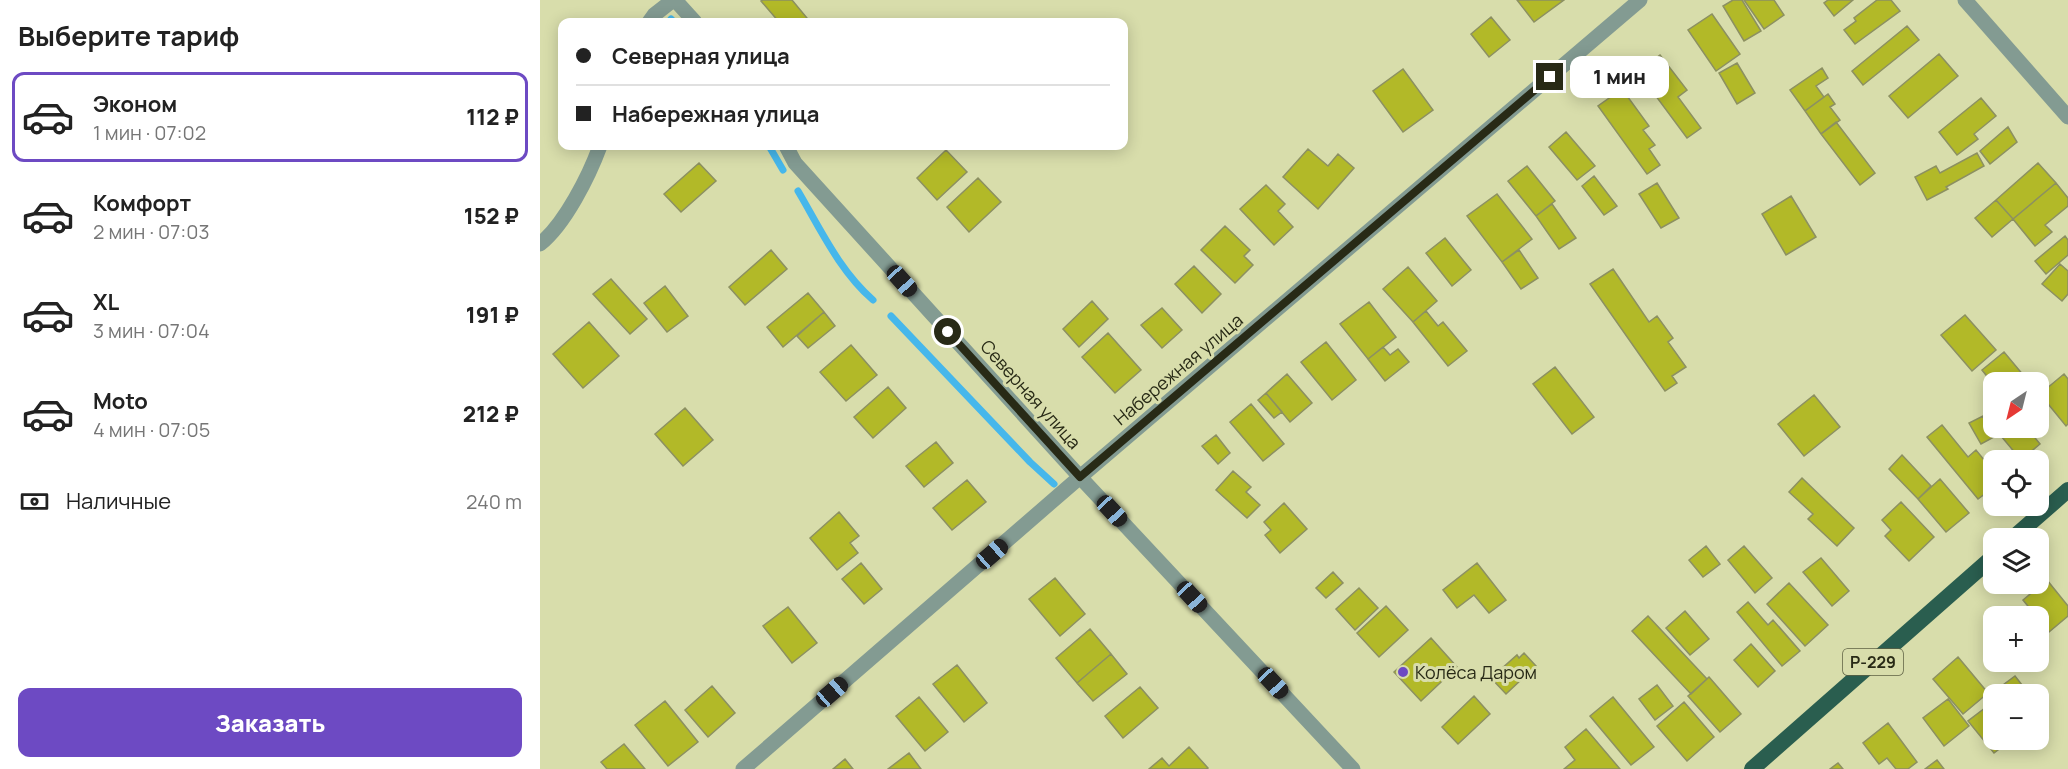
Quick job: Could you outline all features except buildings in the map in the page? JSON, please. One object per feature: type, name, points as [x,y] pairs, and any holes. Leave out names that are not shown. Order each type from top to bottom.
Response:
[{"type":"highway","points":[[2024,528],[2068,490]]},
{"type":"highway","name":"Р-229","points":[[1752,769],[1983,566]]},
{"type":"street","points":[[652,18],[674,0],[691,18]]},
{"type":"street","name":"Набережная улица","points":[[743,769],[1080,477],[1640,0]]},
{"type":"street","points":[[1965,0],[2068,117]]},
{"type":"street","points":[[540,244],[552,234],[591,171],[599,150]]},
{"type":"street","name":"Северная улица","points":[[788,150],[795,163],[1080,477],[1353,769]]},
{"type":"waterway","points":[[771,150],[783,170]]},
{"type":"waterway","points":[[798,191],[840,263],[873,300]]},
{"type":"waterway","points":[[891,316],[1030,462],[1054,484]]},
{"type":"place","name":"Колёса Даром","points":[[1403,672]]},
{"type":"route","points":[[948,332],[1080,477],[1550,77]]}]
